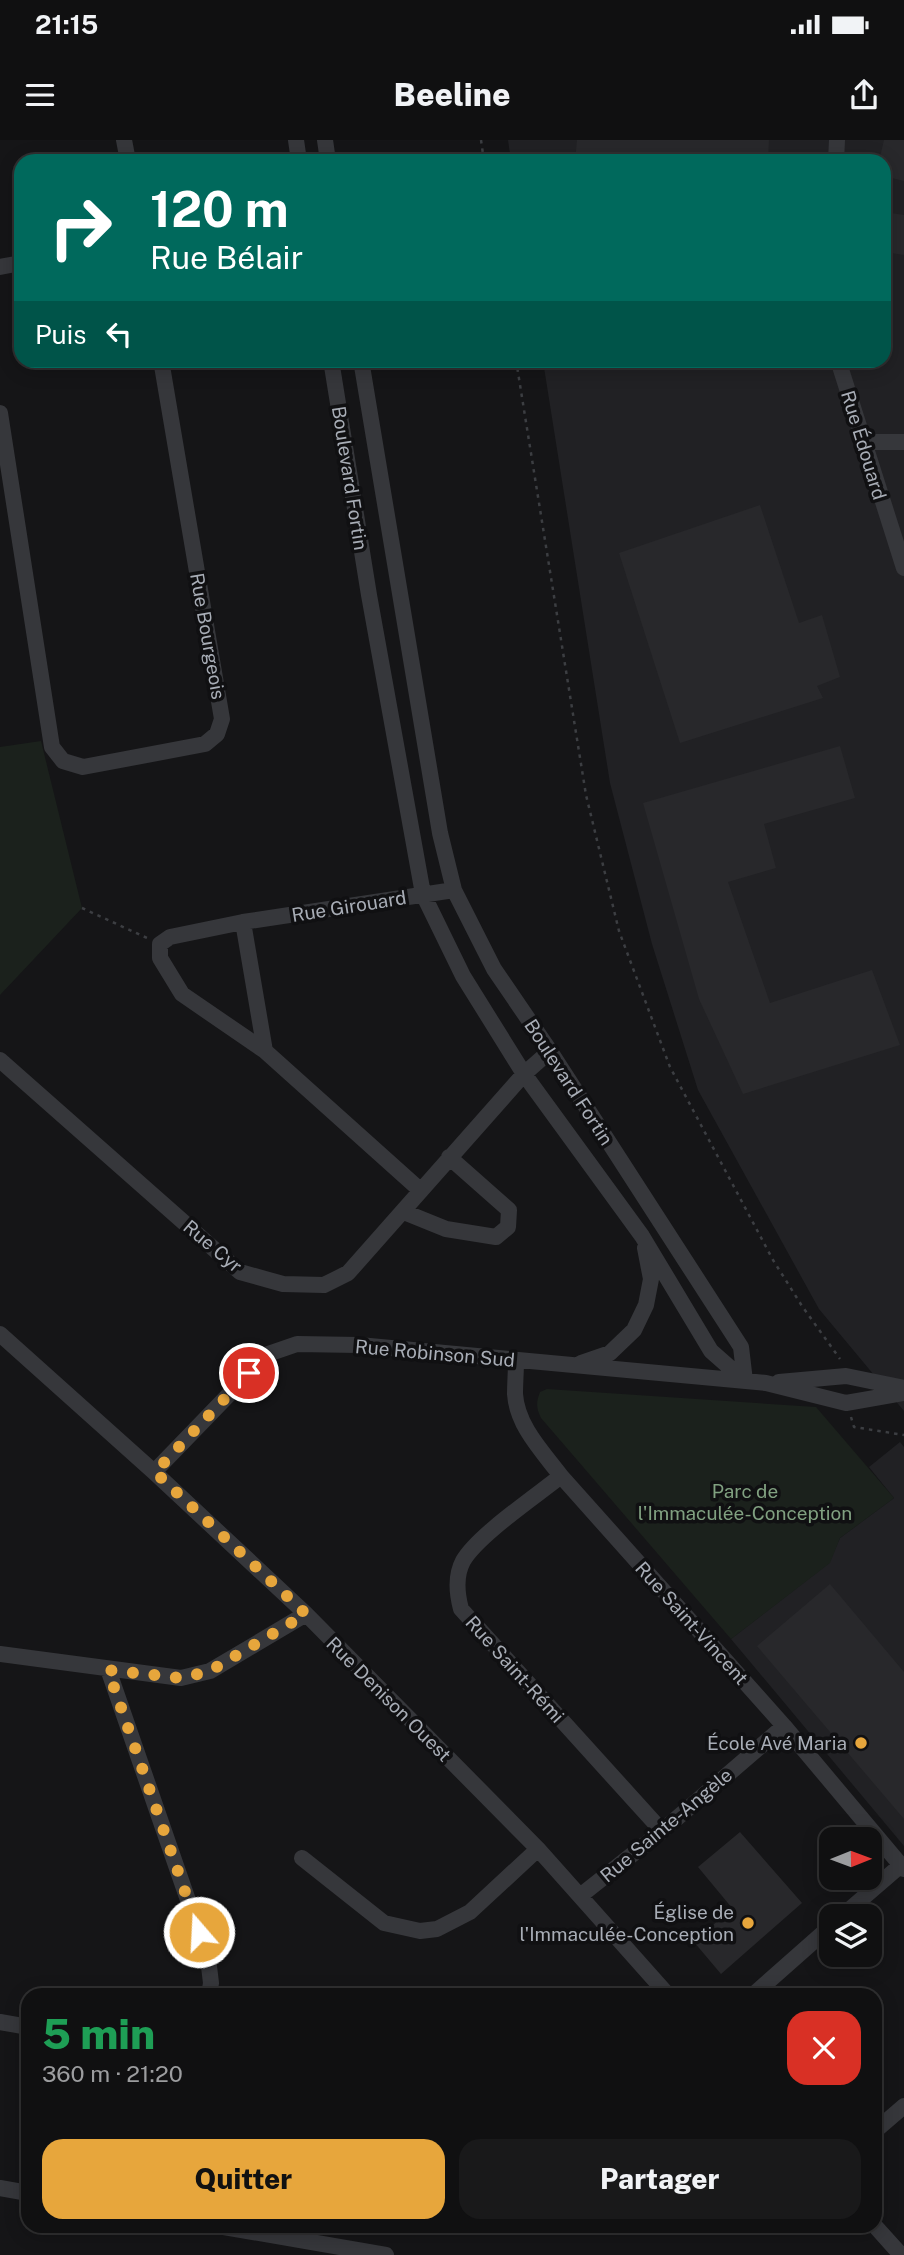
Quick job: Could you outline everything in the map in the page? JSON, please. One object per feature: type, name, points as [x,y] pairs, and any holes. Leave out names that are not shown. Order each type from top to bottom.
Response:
[{"type":"street","name":"Rue Bourgeois","points":[[0,413],[52,747],[64,761],[83,767],[205,744],[217,734],[222,719],[162,368]]},
{"type":"street","name":"Boulevard Fortin","points":[[332,368],[369,595],[424,894],[463,976],[524,1074],[642,1236],[711,1351],[745,1381]]},
{"type":"street","name":"Boulevard Fortin","points":[[362,368],[440,833],[454,890],[494,969],[741,1346],[745,1381]]},
{"type":"street","name":"Rue Édouard","points":[[840,368],[904,568]]},
{"type":"street","points":[[863,442],[904,442]]},
{"type":"street","points":[[369,595],[398,590]]},
{"type":"street","name":"Rue Girouard","points":[[160,944],[170,937],[243,922],[454,890]]},
{"type":"street","points":[[243,922],[265,1051]]},
{"type":"street","points":[[160,944],[160,958],[182,994],[265,1051],[420,1190]]},
{"type":"street","name":"Rue Cyr","points":[[0,1060],[240,1272],[283,1284],[324,1285],[348,1273],[524,1074],[550,1051]]},
{"type":"street","points":[[404,1212],[446,1229],[496,1237],[508,1227],[509,1210],[449,1157]]},
{"type":"street","name":"Boulevard Fortin","points":[[577,1365],[610,1353],[634,1330],[646,1305],[651,1279],[642,1236]]},
{"type":"street","name":"Rue Denison Ouest","points":[[0,1334],[155,1472],[306,1614],[538,1849],[662,1988]]},
{"type":"street","name":"Rue Robinson Sud","points":[[155,1472],[268,1354],[297,1344],[359,1345],[766,1383],[846,1403],[904,1390]]},
{"type":"street","name":"Rue Saint-Vincent","points":[[516,1361],[515,1396],[520,1415],[530,1435],[561,1476],[784,1726],[902,1867]]},
{"type":"street","name":"Rue Robinson Sud","points":[[766,1383],[846,1377],[904,1390]]},
{"type":"street","name":"Rue Saint-Rémi","points":[[561,1476],[474,1547],[462,1564],[457,1592],[461,1609],[662,1831]]},
{"type":"street","points":[[0,1654],[181,1678],[210,1671],[306,1614]]},
{"type":"street","points":[[108,1670],[208,1958],[210,1988]]},
{"type":"street","name":"Rue Sainte-Angèle","points":[[580,1896],[662,1831],[784,1726]]},
{"type":"street","points":[[302,1858],[384,1923],[419,1931],[436,1929],[470,1912],[538,1849]]},
{"type":"street","points":[[857,1904],[902,1867]]},
{"type":"street","points":[[761,1988],[819,1937]]},
{"type":"street","points":[[0,2022],[21,2025]]},
{"type":"street","points":[[882,2126],[904,2106]]},
{"type":"street","points":[[0,2189],[21,2192]]},
{"type":"street","points":[[259,2233],[386,2255]]},
{"type":"street","points":[[881,2233],[901,2255]]},
{"type":"path","points":[[517,368],[586,795],[619,932],[640,994],[670,1067],[773,1260],[802,1306],[839,1356]]},
{"type":"path","points":[[82,908],[160,944]]},
{"type":"shaded area","points":[[508,140],[904,140],[904,1411],[819,1309],[698,1090],[652,944],[610,783],[544,368],[891,368],[891,154],[510,154]]},
{"type":"shaded area","name":"École Avé Maria","points":[[900,1442],[904,1447],[904,1846],[731,1639],[829,1563],[840,1538],[894,1498],[869,1467]]},
{"type":"green space","points":[[41,741],[82,908],[0,995],[0,747]]},
{"type":"green space","name":"Parc de l'Immaculée-Conception","points":[[547,1389],[816,1407],[894,1498],[840,1538],[830,1563],[731,1639],[541,1418],[537,1408],[538,1399],[540,1392]]},
{"type":"building","points":[[577,140],[769,140],[768,154],[576,154]]},
{"type":"building","points":[[884,140],[904,140],[904,181],[891,178],[891,154],[881,154]]},
{"type":"building","points":[[891,213],[904,215],[904,255],[891,253]]},
{"type":"building","points":[[760,505],[799,623],[822,615],[840,677],[817,686],[823,698],[680,743],[619,553]]},
{"type":"building","points":[[840,746],[855,798],[764,824],[776,868],[728,882],[770,1003],[872,970],[900,1045],[743,1094],[699,999],[643,803]]},
{"type":"building","points":[[830,1584],[904,1672],[904,1819],[757,1646]]},
{"type":"building","name":"Église de l'Immaculée-Conception","points":[[740,1832],[802,1903],[721,1974],[694,1942],[732,1908],[698,1867]]},
{"type":"place","name":"École Avé Maria","points":[[861,1743]]},
{"type":"place","name":"Église de l'Immaculée-Conception","points":[[748,1923]]},
{"type":"route","points":[[199,1932],[108,1670],[181,1678],[210,1671],[306,1614],[155,1472],[249,1373]]}]
